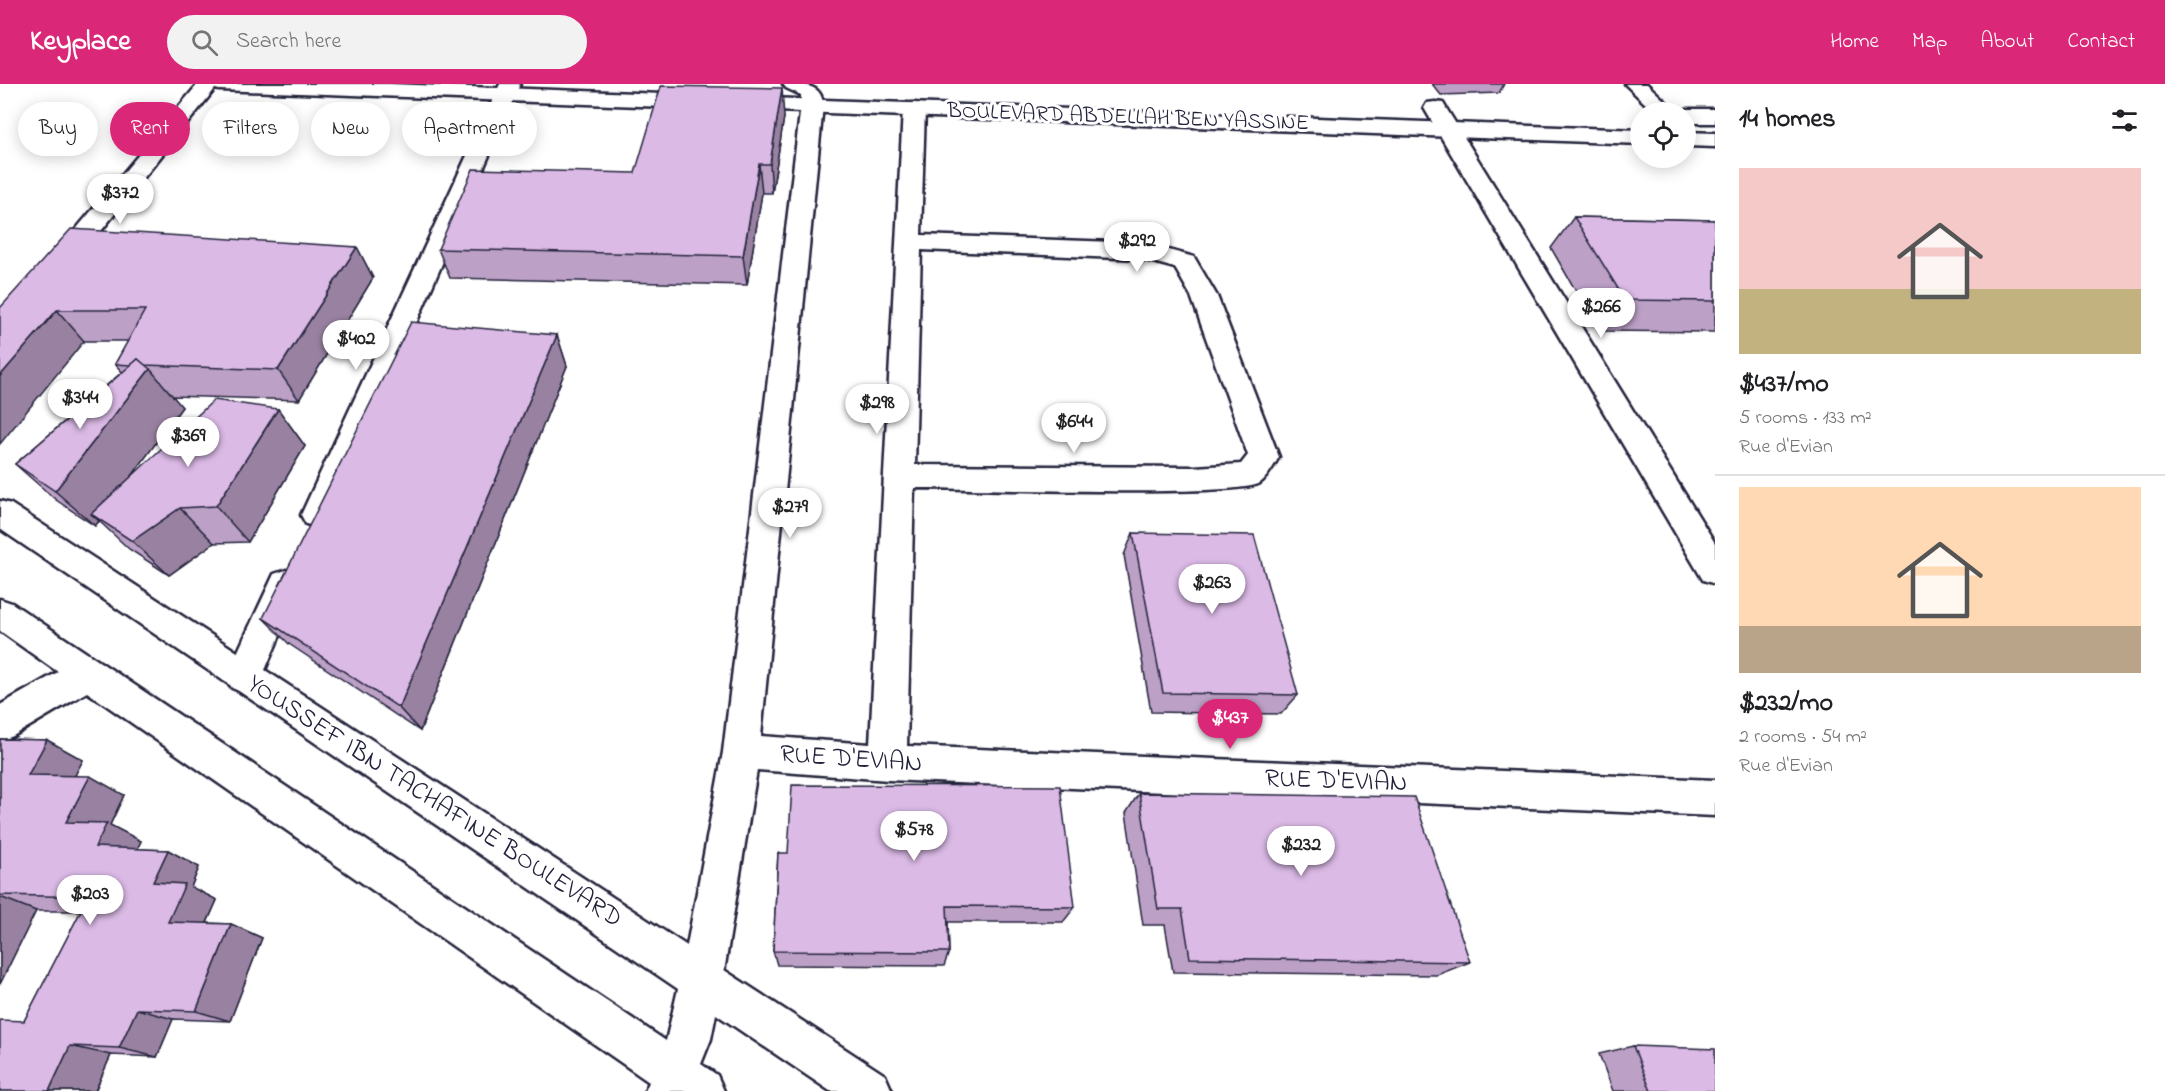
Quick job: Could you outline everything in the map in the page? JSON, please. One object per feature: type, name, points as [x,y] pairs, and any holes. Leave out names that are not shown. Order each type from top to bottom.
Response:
[{"type":"street","points":[[47,282],[209,84]]},
{"type":"street","name":"BOULEVARD ABDELLAH BEN YASSINE","points":[[219,84],[1289,104]]},
{"type":"street","name":"BOULEVARD ABDELLAH BEN YASSINE","points":[[584,84],[806,94],[914,109],[1447,116],[1630,136]]},
{"type":"street","points":[[1635,84],[1655,102]]},
{"type":"street","points":[[244,677],[508,89]]},
{"type":"street","points":[[0,613],[682,1085],[741,752],[806,94]]},
{"type":"street","name":"BOULEVARD ABDELLAH BEN YASSINE","points":[[1413,107],[1447,116]]},
{"type":"street","points":[[888,763],[914,109]]},
{"type":"street","points":[[1447,116],[1715,571]]},
{"type":"street","points":[[1696,116],[1715,116]]},
{"type":"street","points":[[900,476],[1196,479],[1249,475],[1264,457],[1204,296],[1185,263],[1143,251],[909,242]]},
{"type":"street","name":"YOUSSEF IBN TACHAFINE BOULEVARD","points":[[0,513],[869,1091]]},
{"type":"street","points":[[0,724],[86,674]]},
{"type":"street","name":"RUE D'EVIAN","points":[[741,752],[888,763],[1715,798]]},
{"type":"building","points":[[661,86],[782,88],[770,164],[759,164],[743,256],[438,249],[473,169],[635,173]]},
{"type":"building","points":[[1574,217],[1715,220],[1715,301],[1625,300]]},
{"type":"building","points":[[71,229],[357,247],[278,370],[145,365],[138,359],[131,365],[115,364],[145,310],[57,310],[0,376],[0,308]]},
{"type":"building","points":[[411,322],[557,335],[399,708],[263,618]]},
{"type":"building","points":[[138,359],[150,369],[55,491],[15,464]]},
{"type":"building","points":[[214,400],[278,409],[216,506],[180,508],[132,541],[91,514]]},
{"type":"building","points":[[1133,533],[1254,535],[1298,695],[1163,693]]},
{"type":"building","points":[[0,739],[47,740],[28,775],[90,776],[66,822],[107,823],[95,847],[168,850],[153,882],[185,884],[168,922],[231,924],[196,1011],[137,1009],[119,1048],[70,1046],[49,1091],[0,1091],[0,1020],[24,1021],[88,897],[0,895]]},
{"type":"building","points":[[792,785],[1060,786],[1075,907],[947,906],[949,952],[773,951],[778,853],[788,853]]},
{"type":"building","points":[[1139,793],[1414,797],[1470,962],[1190,958],[1182,909],[1158,909]]},
{"type":"building","points":[[1633,1046],[1715,1049],[1715,1091],[1651,1091]]}]
